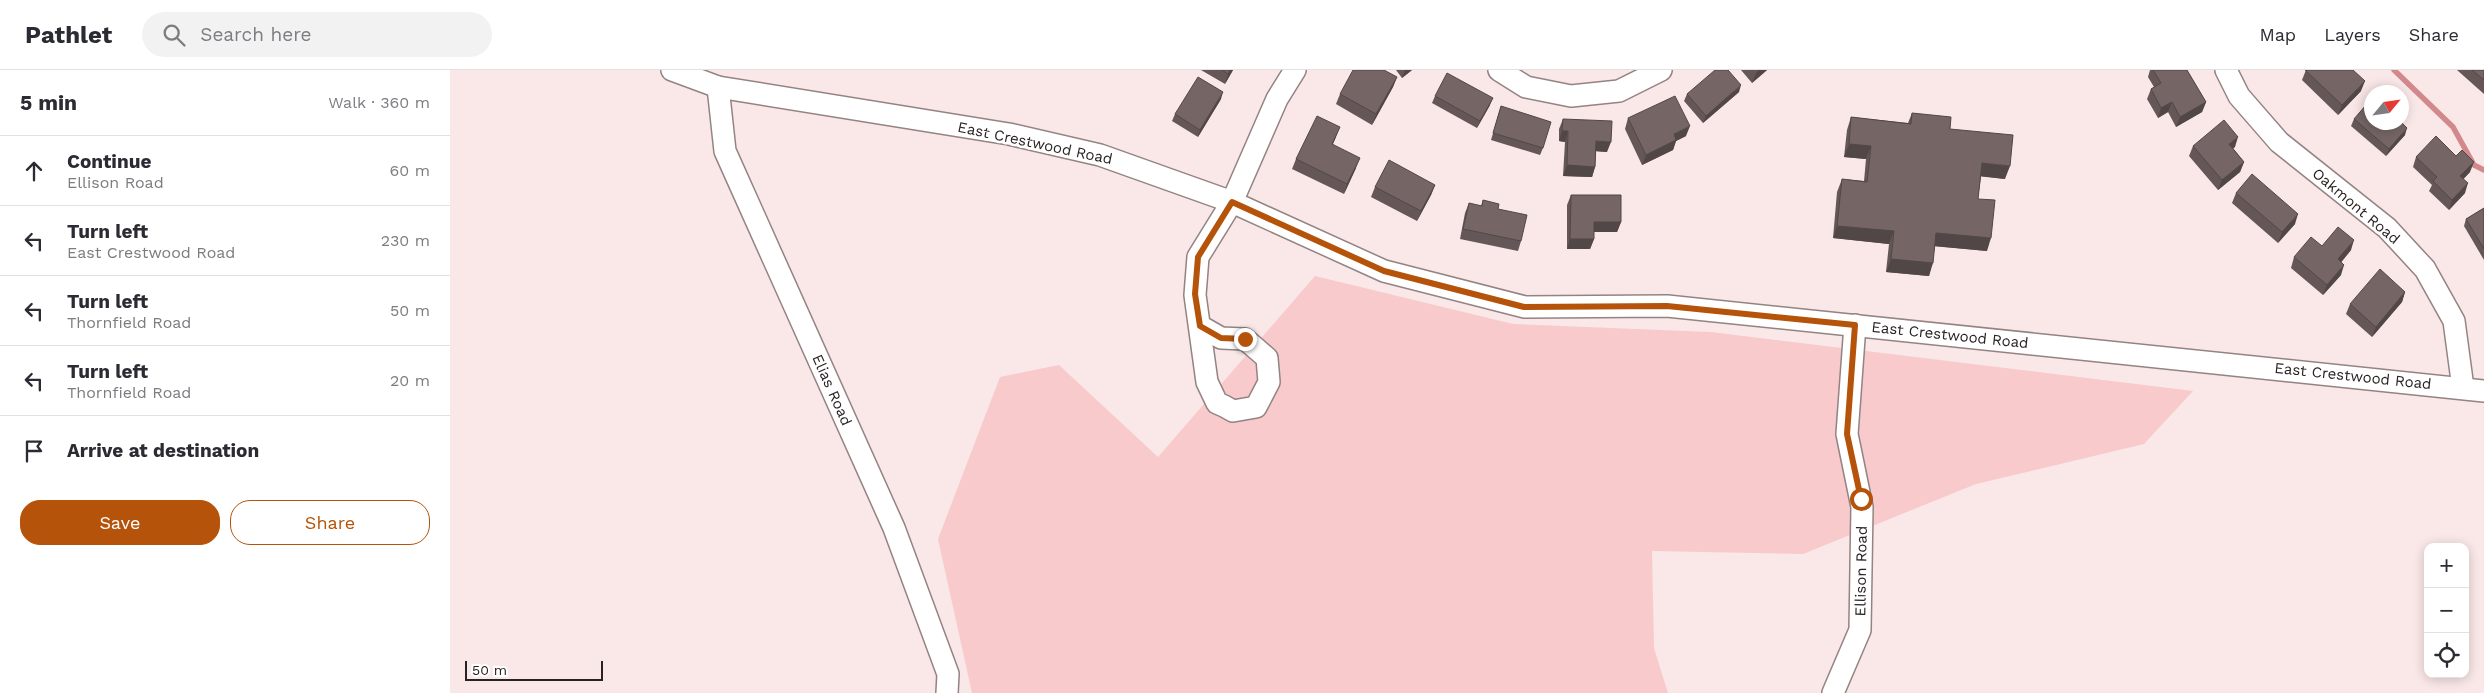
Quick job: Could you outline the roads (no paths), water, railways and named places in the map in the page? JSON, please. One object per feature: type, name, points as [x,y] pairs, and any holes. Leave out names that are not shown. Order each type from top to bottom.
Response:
[{"type":"street","name":"East Crestwood Road","points":[[672,70],[718,87],[1009,134],[1100,155],[1232,202],[1384,271],[1524,307],[1667,306],[2484,391]]},
{"type":"street","points":[[1200,326],[1195,294],[1198,257],[1232,202],[1277,99],[1295,70]]},
{"type":"street","points":[[1500,70],[1526,87],[1571,96],[1619,91],[1662,70]]},
{"type":"street","name":"Oakmont Road","points":[[2226,70],[2239,96],[2279,142],[2387,228],[2425,269],[2454,321],[2463,388]]},
{"type":"street","name":"Elias Road","points":[[718,87],[725,151],[894,528],[948,674],[948,693]]},
{"type":"street","name":"Ellison Road","points":[[1833,693],[1860,630],[1862,507],[1847,434],[1855,325]]},
{"type":"waterway","points":[[2394,70],[2453,127],[2474,165],[2484,170]]}]
